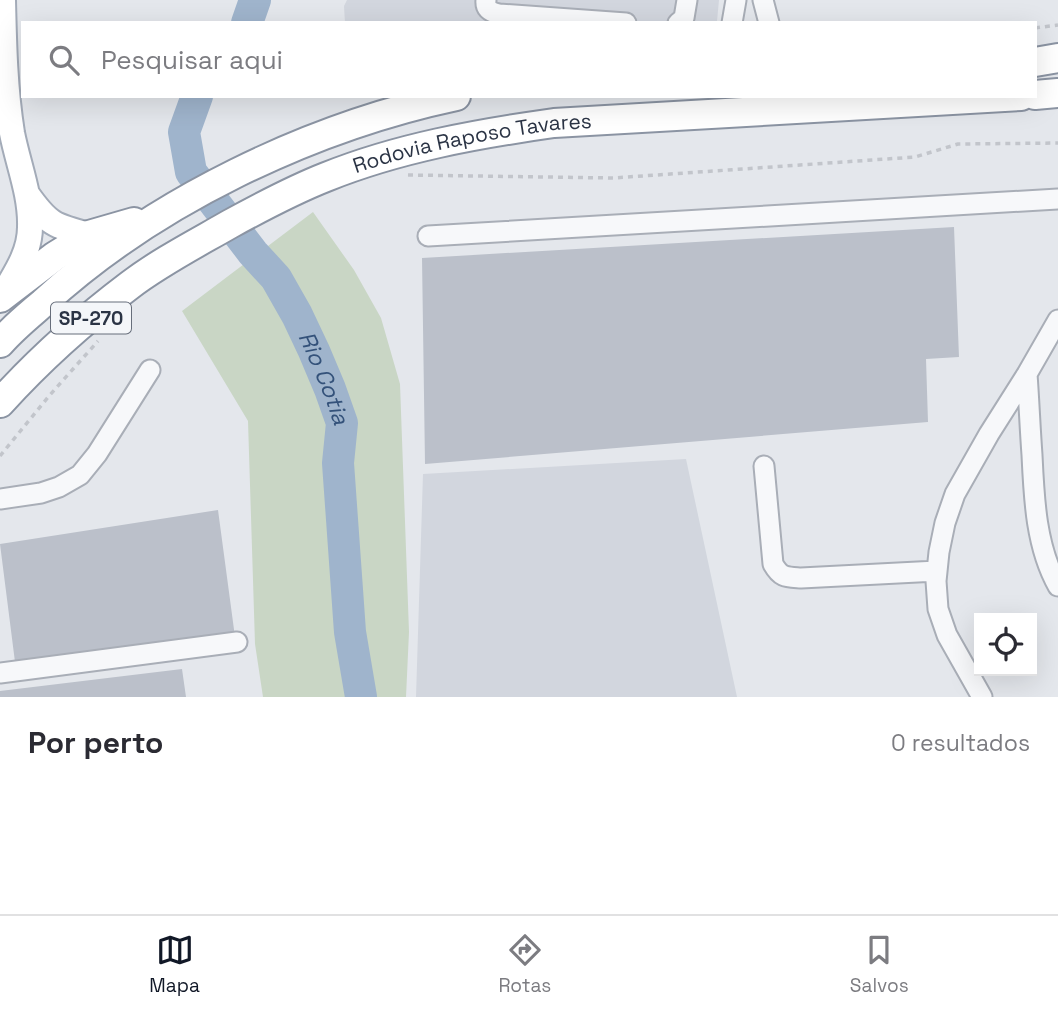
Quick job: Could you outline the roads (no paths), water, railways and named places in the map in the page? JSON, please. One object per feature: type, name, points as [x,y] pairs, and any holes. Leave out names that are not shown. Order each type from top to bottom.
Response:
[{"type":"highway","points":[[1037,62],[1058,58]]},
{"type":"highway","points":[[1037,95],[1058,93]]},
{"type":"highway","name":"Rodovia Raposo Tavares","points":[[0,343],[58,289],[114,244],[236,172],[369,120],[447,98]]},
{"type":"highway","name":"Rodovia Raposo Tavares","points":[[8,394],[76,330],[131,284],[265,205],[326,177],[379,158],[489,132],[566,123],[987,98]]},
{"type":"highway","points":[[0,298],[55,256],[89,235],[167,212]]},
{"type":"main road","points":[[0,298],[20,266],[27,248],[30,228],[27,193],[16,156],[9,116],[3,0]]},
{"type":"main road","points":[[27,193],[49,221],[65,229],[89,235]]},
{"type":"street","points":[[486,0],[487,8],[492,13],[598,21]]},
{"type":"street","points":[[680,21],[684,18],[687,0]]},
{"type":"street","points":[[732,21],[736,0]]},
{"type":"street","points":[[764,0],[768,21]]},
{"type":"street","points":[[428,236],[1058,199]]},
{"type":"street","points":[[982,697],[947,635],[938,609],[936,581],[945,523],[955,494],[1058,320]]},
{"type":"street","points":[[0,499],[41,493],[80,475],[97,454],[150,370]]},
{"type":"street","points":[[1027,374],[1034,502],[1042,547],[1058,586]]},
{"type":"street","points":[[0,421],[8,394]]},
{"type":"street","points":[[764,466],[773,564],[778,572],[786,577],[937,571]]},
{"type":"street","points":[[0,673],[237,642]]},
{"type":"waterway","name":"Rio Cotia","points":[[248,21],[255,0]]},
{"type":"waterway","name":"Rio Cotia","points":[[196,98],[184,132],[191,172],[253,253],[276,278],[314,351],[342,423],[338,463],[350,632],[361,697]]}]
